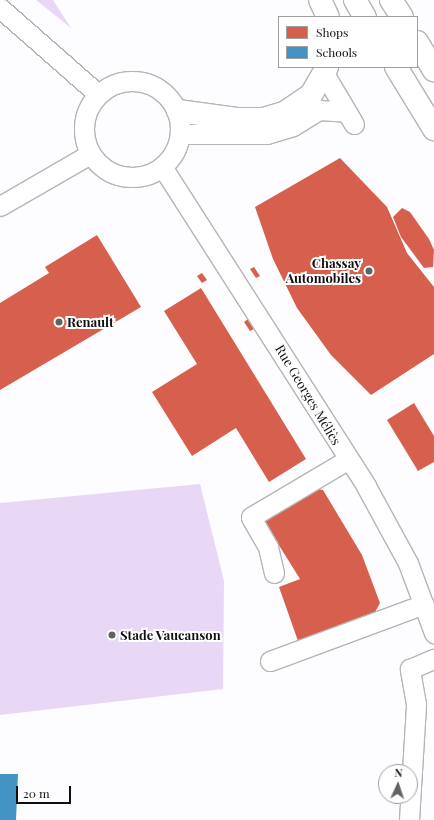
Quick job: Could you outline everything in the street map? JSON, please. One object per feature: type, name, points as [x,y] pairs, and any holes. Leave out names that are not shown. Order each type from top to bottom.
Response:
[{"type":"main road","points":[[320,0],[328,16]]},
{"type":"main road","points":[[355,0],[364,16]]},
{"type":"main road","points":[[391,0],[401,16]]},
{"type":"main road","points":[[418,44],[434,70]]},
{"type":"main road","points":[[397,68],[434,129]]},
{"type":"main road","points":[[178,111],[210,117],[263,119],[298,105],[311,95],[326,71]]},
{"type":"street","points":[[0,8],[98,94]]},
{"type":"street","points":[[181,134],[267,134],[293,126],[319,110],[350,118],[326,71]]},
{"type":"street","points":[[137,81],[157,87],[178,111],[181,134],[172,158],[163,168],[144,177],[124,177],[104,170],[90,154],[84,123],[89,107],[98,94],[116,83],[137,81]]},
{"type":"street","points":[[0,206],[90,154]]},
{"type":"street","name":"Rue Georges Méliès","points":[[163,168],[270,332],[390,529],[424,604],[434,633]]},
{"type":"street","points":[[274,573],[268,547],[251,517],[347,460]]},
{"type":"street","points":[[270,661],[424,604]]},
{"type":"street","points":[[408,820],[416,704],[410,669],[434,659]]},
{"type":"shaded area","points":[[36,0],[53,0],[71,28]]},
{"type":"shaded area","name":"Stade Vaucanson","points":[[200,484],[224,581],[223,689],[0,715],[0,503]]},
{"type":"building: Shops","name":"Chassay Automobiles","points":[[340,158],[387,207],[407,253],[434,287],[434,354],[371,395],[331,355],[297,308],[273,259],[255,207]]},
{"type":"building: Shops","points":[[402,208],[410,212],[429,239],[434,250],[433,267],[424,268],[401,237],[393,217]]},
{"type":"building: Shops","name":"Renault","points":[[97,235],[141,307],[0,390],[0,303],[49,273],[45,267]]},
{"type":"building: Shops","points":[[254,267],[260,276],[256,278],[250,269]]},
{"type":"building: Shops","points":[[202,273],[207,280],[202,283],[197,276]]},
{"type":"building: Shops","points":[[201,288],[306,459],[269,482],[236,428],[192,456],[152,392],[197,364],[164,311]]},
{"type":"building: Shops","points":[[248,319],[254,329],[250,331],[244,322]]},
{"type":"building: Shops","points":[[414,403],[434,436],[434,462],[418,471],[387,420]]},
{"type":"building: Shops","points":[[312,488],[323,490],[362,555],[380,603],[374,614],[298,641],[279,587],[300,579],[262,518]]},
{"type":"building: Schools","points":[[0,774],[18,774],[16,820],[0,820]]},
{"type":"place","name":"Chassay Automobiles","points":[[369,271]]},
{"type":"place","name":"Renault","points":[[59,322]]},
{"type":"place","name":"Stade Vaucanson","points":[[112,635]]}]
